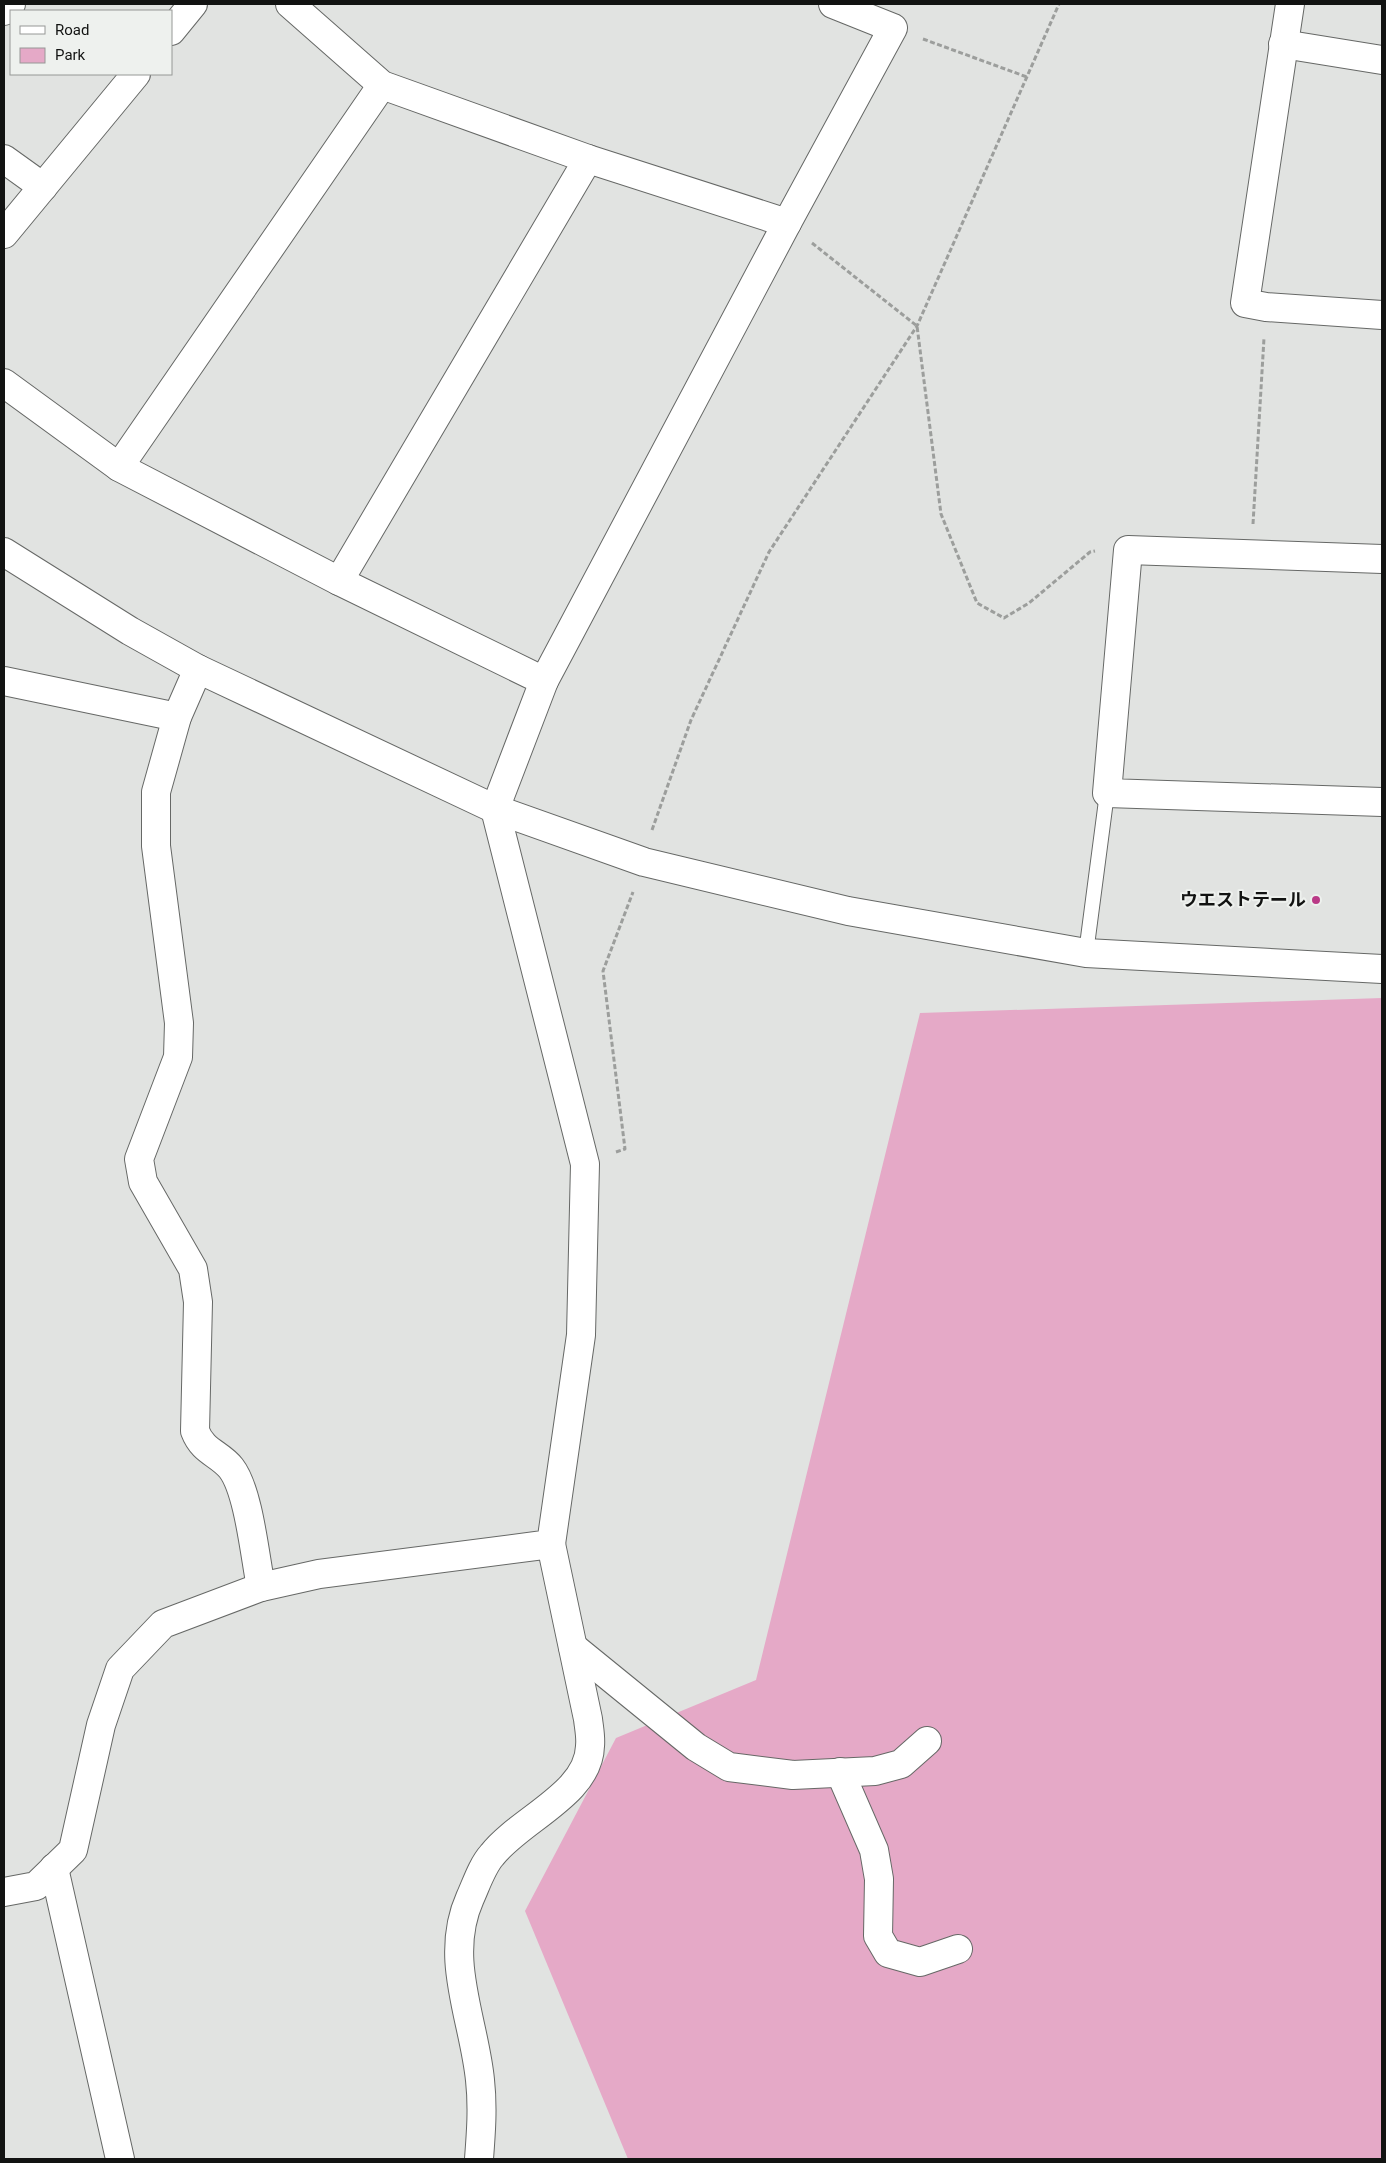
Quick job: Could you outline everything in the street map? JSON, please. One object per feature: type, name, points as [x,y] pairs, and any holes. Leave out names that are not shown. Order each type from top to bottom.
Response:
[{"type":"street","points":[[4,11],[11,4]]},
{"type":"street","points":[[172,30],[193,4]]},
{"type":"street","points":[[290,4],[382,85],[588,159],[787,223]]},
{"type":"street","points":[[479,2159],[482,2117],[480,2079],[461,1986],[458,1941],[469,1901],[491,1855],[520,1826],[565,1795],[584,1770],[590,1747],[588,1720],[551,1544],[581,1335],[585,1164],[494,809],[544,681],[787,223],[893,28],[833,4]]},
{"type":"street","points":[[1290,4],[1245,302],[1266,307],[1382,315]]},
{"type":"street","points":[[1284,44],[1382,60]]},
{"type":"street","points":[[4,234],[135,75]]},
{"type":"street","points":[[119,466],[382,85]]},
{"type":"street","points":[[4,159],[43,187]]},
{"type":"street","points":[[339,581],[588,159]]},
{"type":"street","points":[[4,383],[119,466],[339,581],[544,681]]},
{"type":"street","points":[[1382,559],[1128,550],[1108,793],[1382,802]]},
{"type":"street","points":[[4,552],[130,631],[198,669],[494,809],[644,862],[848,911],[1086,953],[1382,969]]},
{"type":"street","points":[[198,669],[177,717],[156,792],[156,846],[179,1023],[178,1057],[139,1159],[143,1182],[193,1269],[198,1302],[195,1431],[200,1443],[232,1468],[241,1490],[261,1588]]},
{"type":"street","points":[[4,682],[177,717]]},
{"type":"street","points":[[4,1892],[36,1886],[73,1850],[101,1725],[120,1669],[163,1624],[261,1588],[319,1574],[551,1544]]},
{"type":"street","points":[[573,1647],[696,1747],[729,1767],[793,1775],[874,1771],[901,1764],[927,1741]]},
{"type":"street","points":[[840,1772],[874,1850],[880,1879],[878,1936],[888,1953],[920,1962],[958,1949]]},
{"type":"street","points":[[54,1868],[120,2159]]},
{"type":"lane","points":[[1086,953],[1108,793]]},
{"type":"path","points":[[652,832],[690,720],[769,552],[917,326],[1059,4]]},
{"type":"path","points":[[893,28],[1028,77]]},
{"type":"path","points":[[787,223],[917,326],[941,514],[977,603],[1004,618],[1029,603],[1090,552],[1128,550]]},
{"type":"path","points":[[1251,554],[1266,307]]},
{"type":"path","points":[[585,1164],[625,1149],[603,971],[633,892]]},
{"type":"green space","points":[[1382,998],[1382,2159],[628,2159],[525,1911],[616,1738],[756,1680],[920,1013]]},
{"type":"place","name":"ウエストテール","points":[[1316,900]]}]
